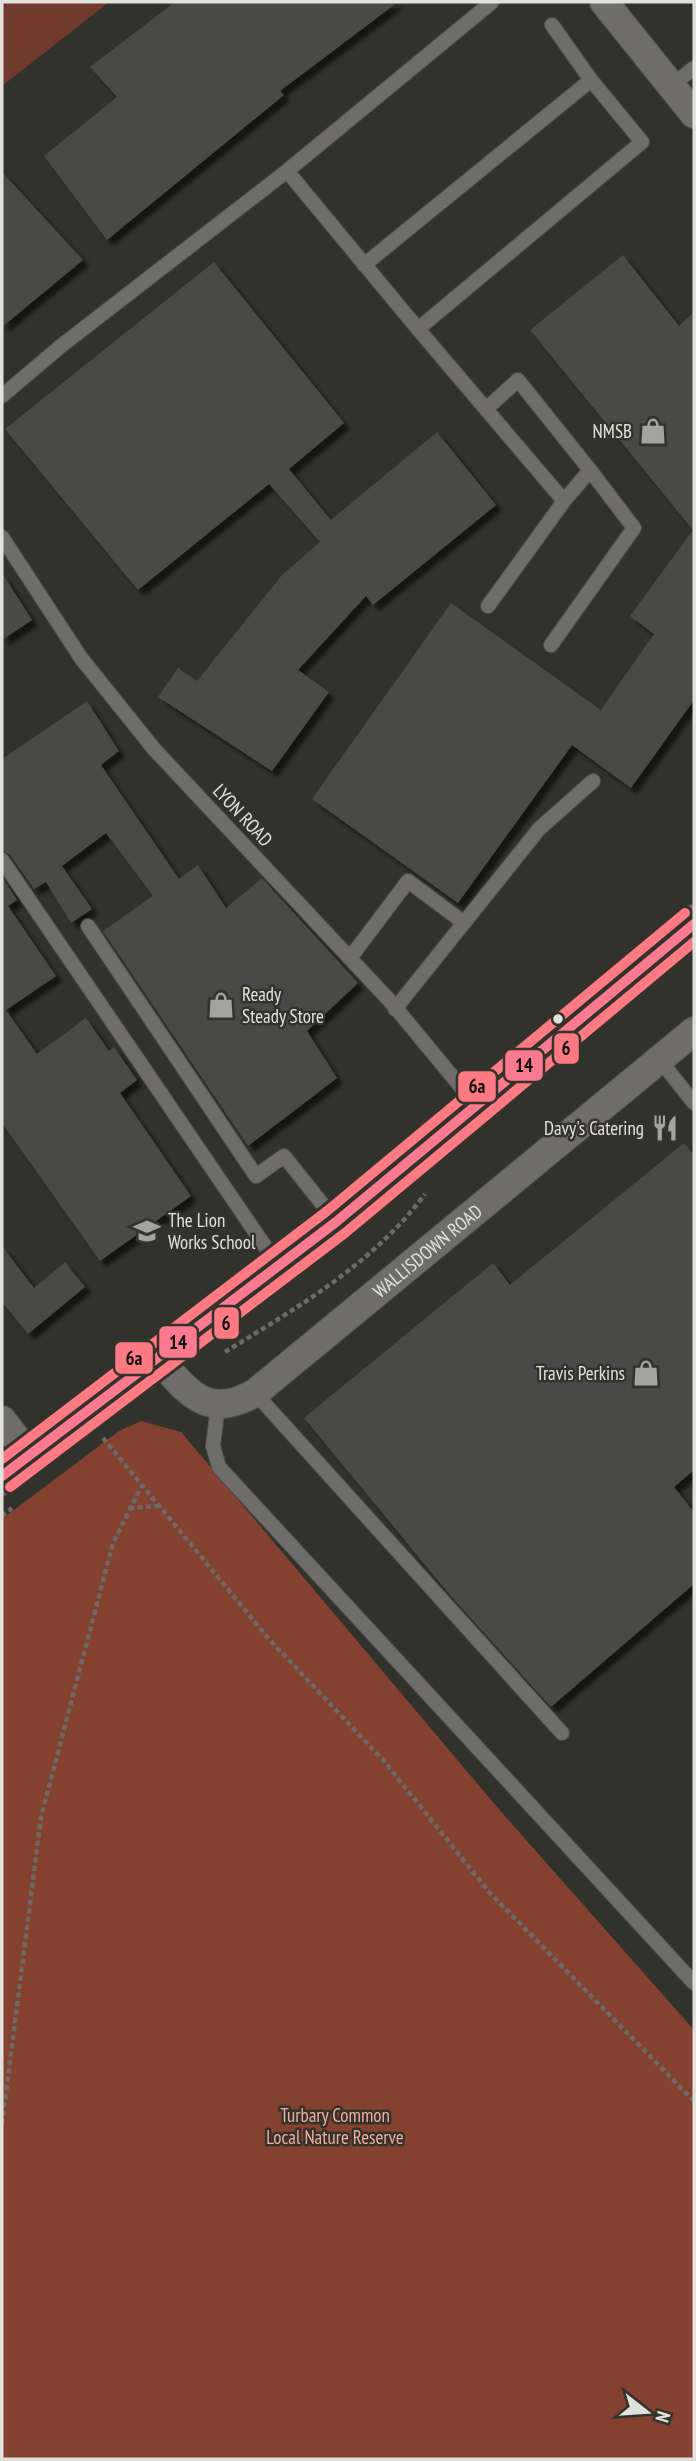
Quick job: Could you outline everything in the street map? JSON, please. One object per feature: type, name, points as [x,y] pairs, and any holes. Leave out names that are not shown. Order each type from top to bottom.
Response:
[{"type":"main road","points":[[15,1465],[335,1222],[694,924]]},
{"type":"street","points":[[604,2],[694,114]]},
{"type":"street","name":"WALLISDOWN ROAD","points":[[218,1405],[244,1400],[255,1393],[659,1059],[693,1036]]},
{"type":"street","points":[[156,1356],[177,1382],[204,1404],[218,1405]]},
{"type":"street","points":[[2,1420],[15,1465]]},
{"type":"lane","points":[[2,396],[61,346],[287,171],[492,2]]},
{"type":"lane","points":[[418,329],[642,142],[591,80],[551,25]]},
{"type":"lane","points":[[671,86],[694,68]]},
{"type":"lane","points":[[364,265],[591,80]]},
{"type":"lane","points":[[287,171],[564,500]]},
{"type":"lane","points":[[486,409],[518,380],[634,528],[551,645]]},
{"type":"lane","points":[[488,606],[564,500],[590,470]]},
{"type":"lane","name":"LYON ROAD","points":[[2,537],[81,658],[154,750],[350,958],[475,1105]]},
{"type":"lane","points":[[396,1009],[539,828],[593,781]]},
{"type":"lane","points":[[2,860],[279,1266]]},
{"type":"lane","points":[[350,958],[408,881],[463,922]]},
{"type":"lane","points":[[88,926],[256,1177],[284,1156],[335,1222]]},
{"type":"lane","points":[[659,1059],[694,1103]]},
{"type":"lane","points":[[255,1393],[562,1733]]},
{"type":"lane","points":[[218,1405],[213,1446],[219,1467],[694,1983]]},
{"type":"path","points":[[102,1436],[141,1487],[269,1639],[383,1760],[490,1892],[694,2101]]},
{"type":"path","points":[[2,2124],[41,1817],[113,1543],[141,1487]]},
{"type":"path","points":[[129,1508],[158,1506]]},
{"type":"shaded area","points":[[2,2],[109,2],[2,86]]},
{"type":"green space","name":"Turbary Common Local Nature Reserve","points":[[141,1421],[181,1432],[497,1807],[694,2030],[694,2459],[2,2459],[2,1519],[119,1431]]},
{"type":"building","points":[[175,2],[398,2],[280,91],[284,95],[107,240],[44,156],[117,97],[90,67]]},
{"type":"building","points":[[2,172],[83,260],[2,327]]},
{"type":"building","points":[[623,255],[679,326],[694,312],[694,700],[631,788],[572,745],[458,903],[312,799],[451,603],[601,710],[654,634],[630,616],[693,530],[530,330]]},
{"type":"building","points":[[214,262],[344,423],[289,469],[331,520],[437,432],[496,505],[373,605],[366,596],[298,670],[329,692],[272,771],[158,697],[178,668],[197,681],[282,575],[320,542],[269,484],[138,590],[5,429]]},
{"type":"building","points":[[2,573],[32,620],[2,640]]},
{"type":"building","points":[[87,701],[119,751],[101,765],[179,879],[198,865],[226,908],[262,878],[358,983],[307,1031],[337,1078],[248,1146],[103,931],[153,896],[106,833],[62,866],[92,909],[71,923],[46,882],[34,889],[10,855],[2,850],[2,759]]},
{"type":"building","points":[[2,877],[17,900],[8,906],[56,976],[6,1010],[37,1054],[86,1018],[109,1051],[114,1047],[137,1080],[120,1093],[191,1196],[100,1261],[2,1123]]},
{"type":"building","points":[[684,1143],[694,1155],[694,1470],[674,1487],[694,1512],[694,1584],[551,1707],[450,1595],[304,1418],[493,1263],[510,1285]]},
{"type":"building","points":[[2,1246],[34,1288],[65,1262],[85,1287],[28,1334],[2,1302]]},
{"type":"transit line","name":"6a","points":[[2,1459],[327,1211],[685,913]]},
{"type":"transit line","name":"14","points":[[2,1476],[336,1222],[694,924]]},
{"type":"transit line","name":"6","points":[[10,1487],[345,1233],[694,942]]},
{"type":"place","name":"NMSB","points":[[653,431]]},
{"type":"place","name":"Ready Steady Store","points":[[221,1005]]},
{"type":"place","name":"Davy's Catering","points":[[665,1128]]},
{"type":"place","name":"The Lion Works School","points":[[147,1231]]},
{"type":"place","name":"Travis Perkins","points":[[646,1373]]}]
